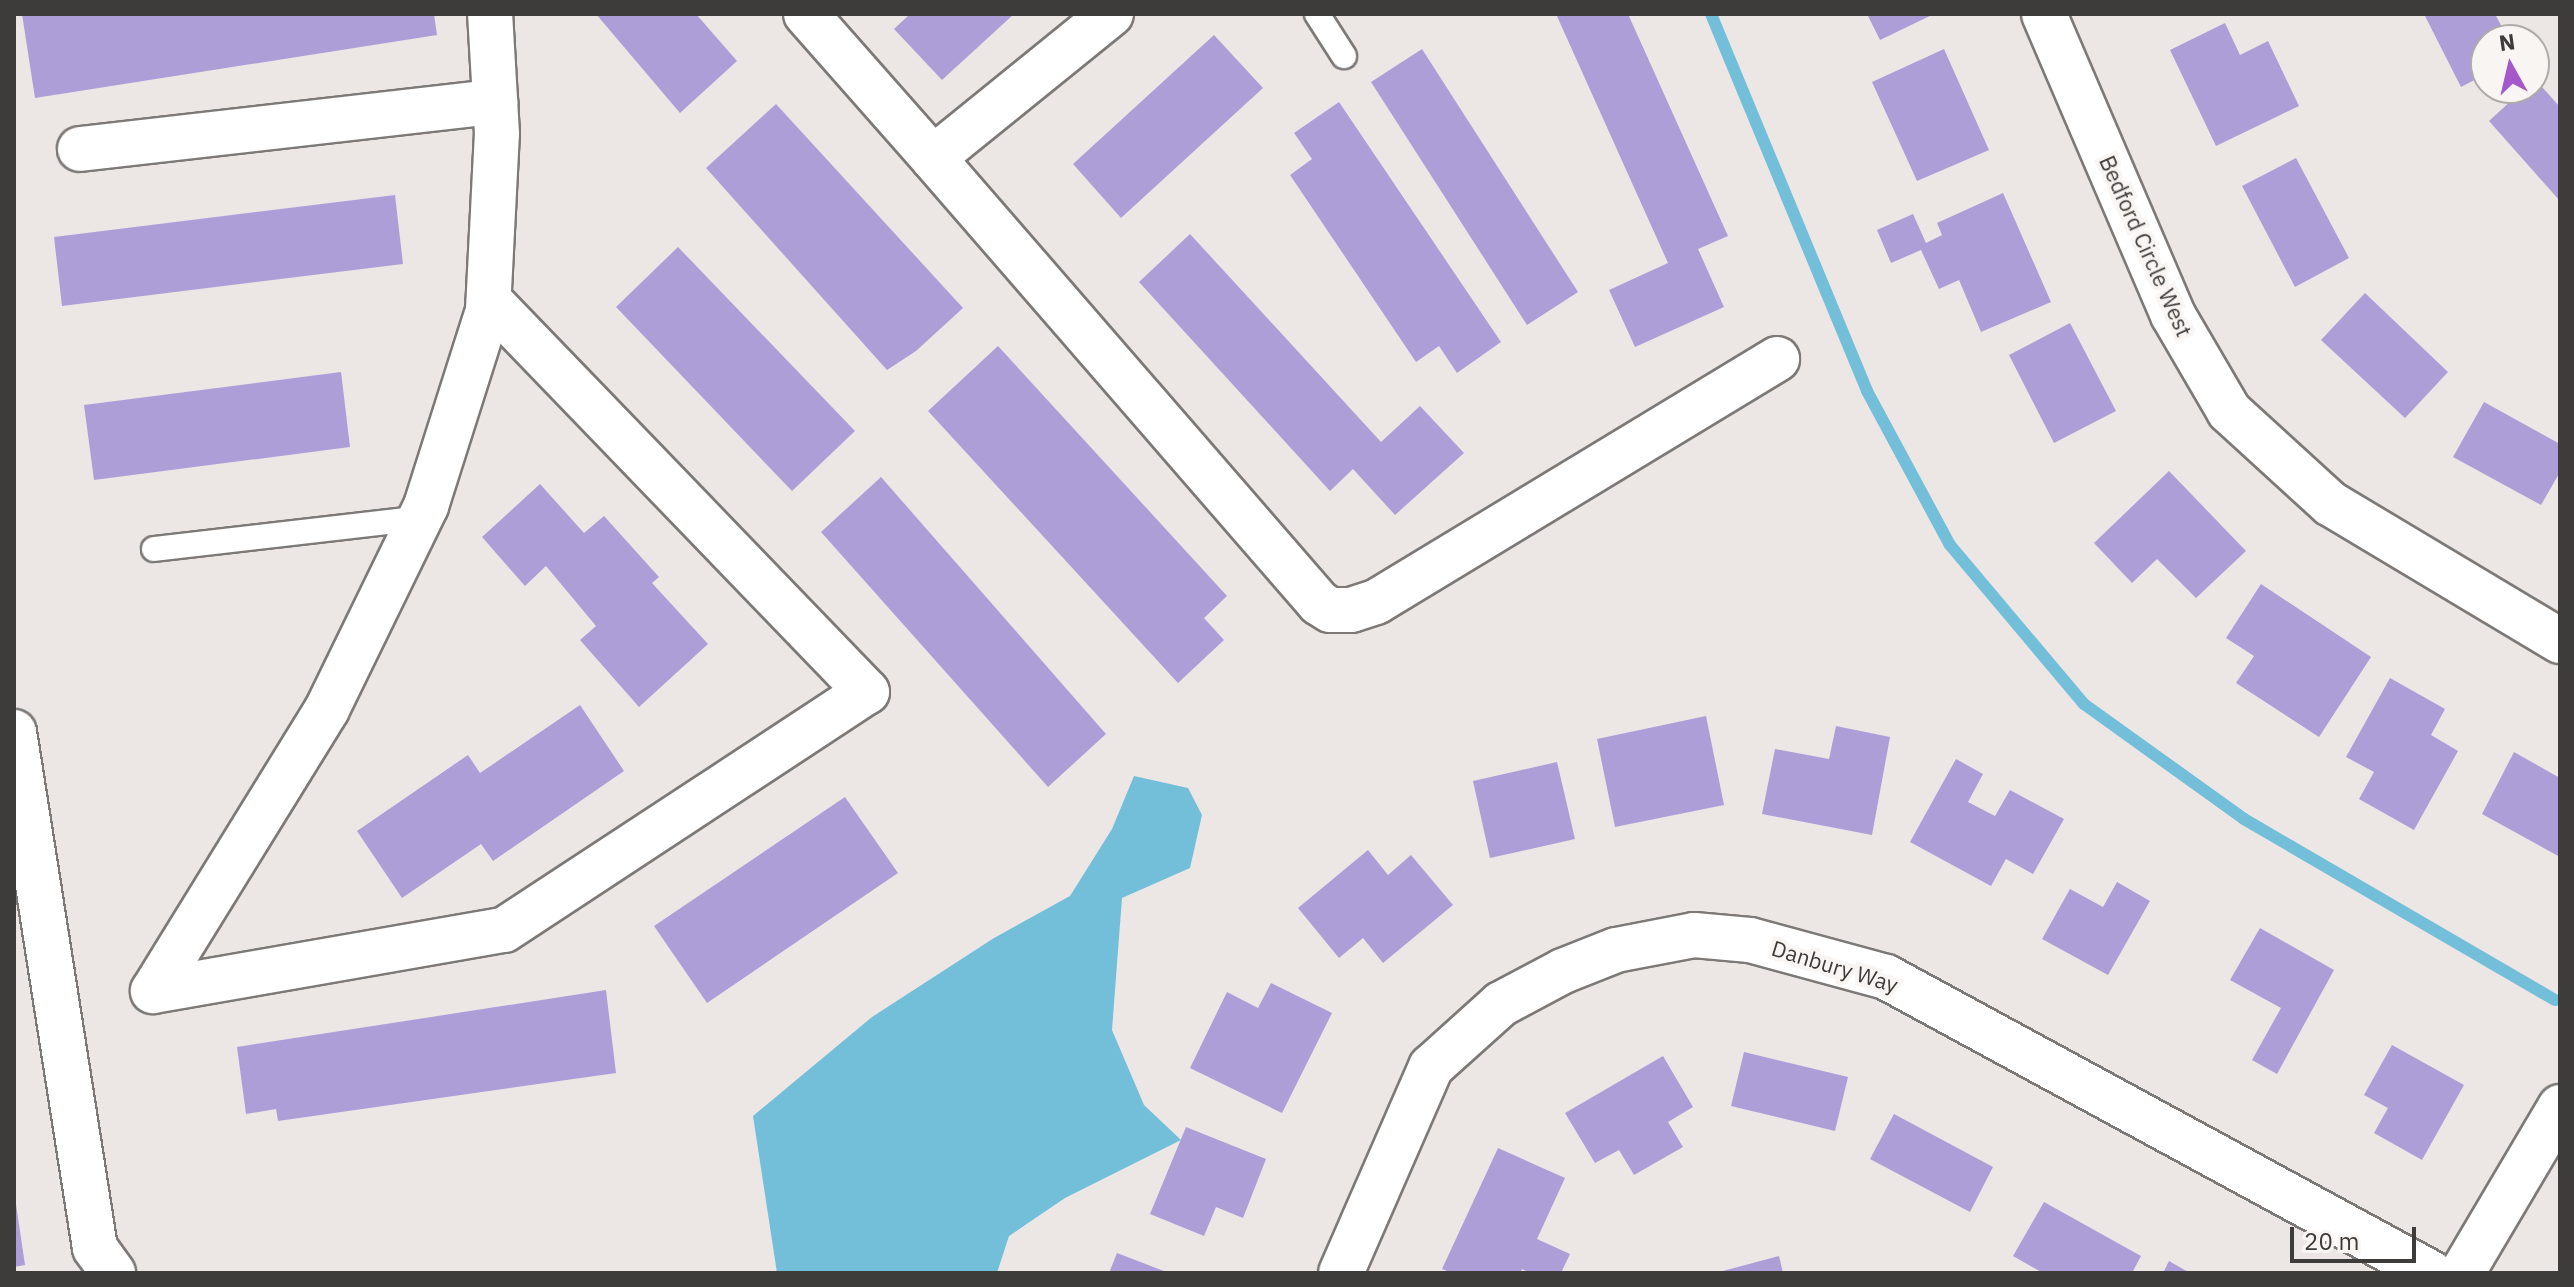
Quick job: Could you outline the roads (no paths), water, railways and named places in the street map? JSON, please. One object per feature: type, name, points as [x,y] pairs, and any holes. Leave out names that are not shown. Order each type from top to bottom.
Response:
[{"type":"street","points":[[489,300],[867,692],[504,930],[153,991],[327,709],[420,518],[489,300],[495,102],[490,14]]},
{"type":"street","points":[[806,14],[1309,591],[1330,610],[1351,610],[1376,602],[1777,359]]},
{"type":"street","points":[[933,158],[1111,14]]},
{"type":"street","name":"Bedford Circle West","points":[[2044,14],[2173,315],[2229,411],[2331,504],[2560,641]]},
{"type":"street","points":[[80,149],[495,102]]},
{"type":"street","points":[[14,732],[95,1248],[113,1273]]},
{"type":"street","name":"Danbury Way","points":[[1341,1273],[1431,1067],[1501,1004],[1563,971],[1616,950],[1694,935],[1750,940],[1886,977],[2431,1273]]},
{"type":"street","points":[[2462,1273],[2560,1107]]},
{"type":"lane","points":[[1317,14],[1344,56]]},
{"type":"lane","points":[[154,549],[420,518]]},
{"type":"water","points":[[1134,776],[1188,788],[1202,815],[1190,868],[1122,898],[1112,1030],[1144,1105],[1181,1140],[1065,1198],[1009,1236],[997,1273],[777,1273],[753,1116],[872,1017],[994,938],[1070,896],[1112,829]]},
{"type":"waterway","points":[[1711,14],[1867,391],[1950,545],[2084,704],[2244,819],[2555,1000]]}]
